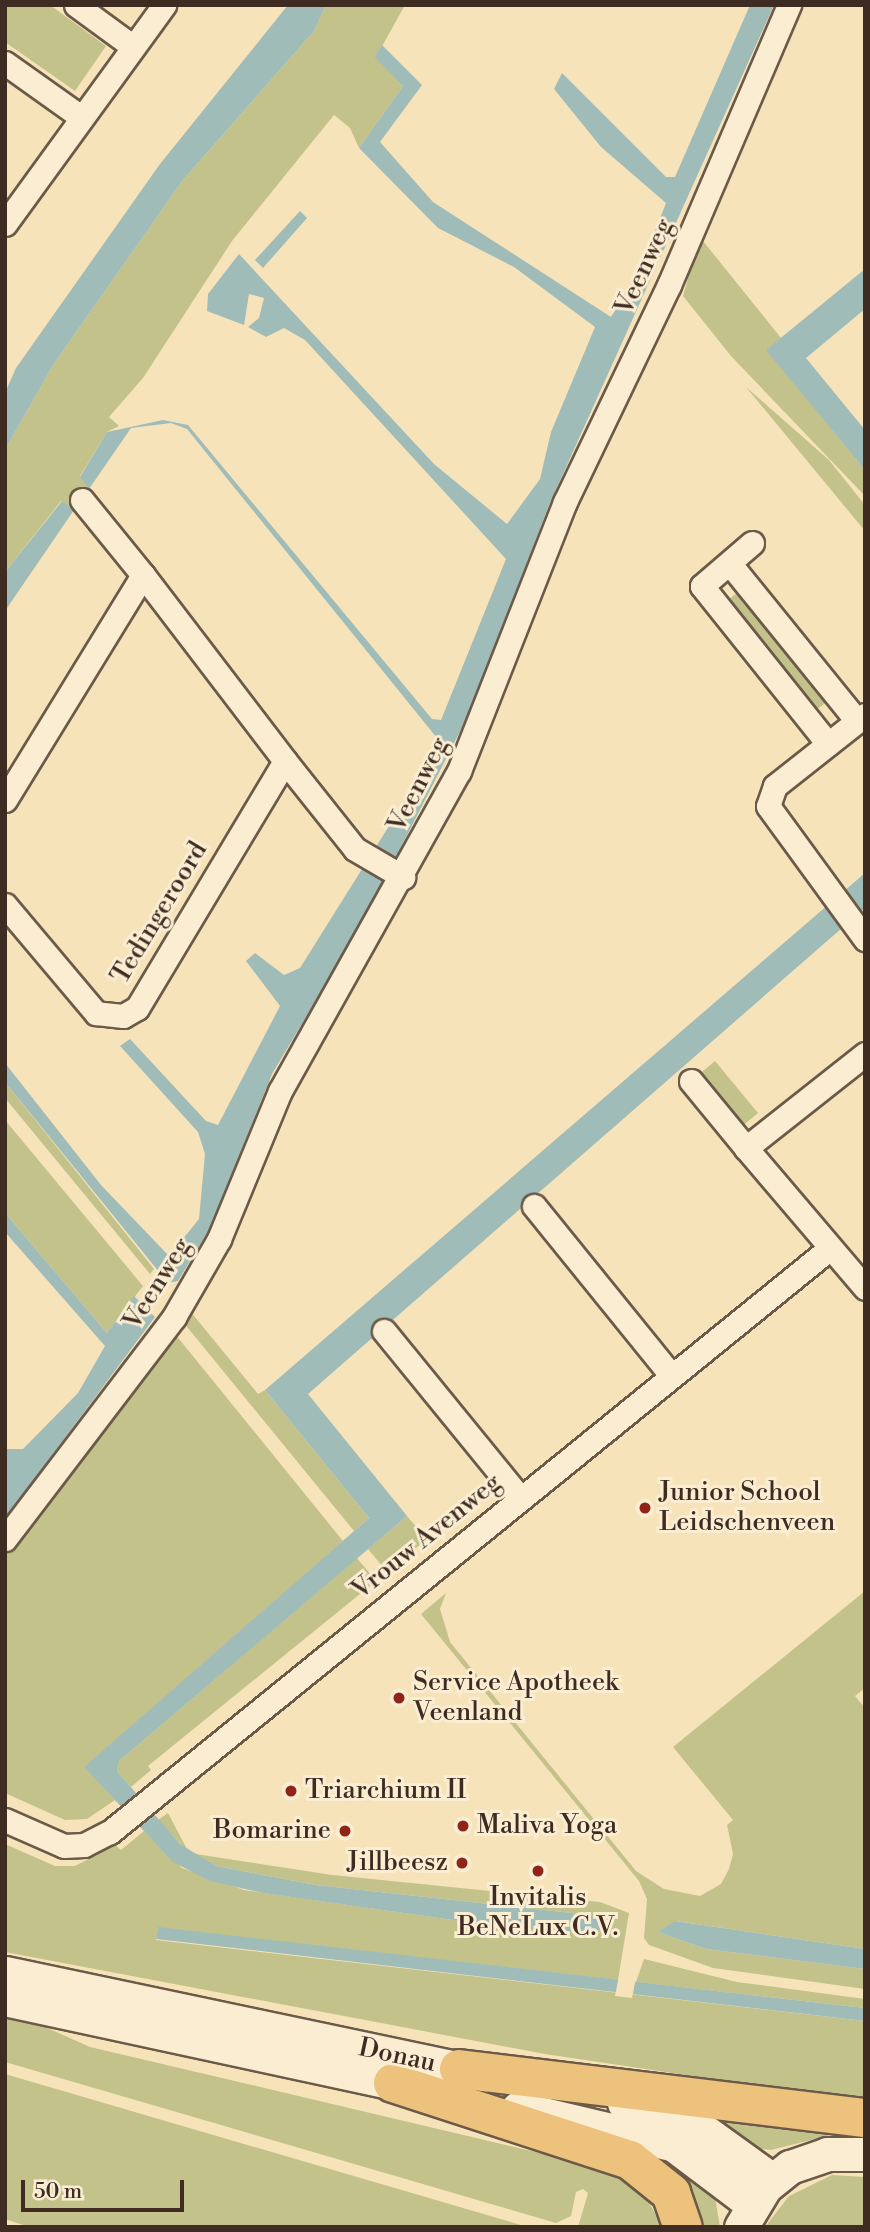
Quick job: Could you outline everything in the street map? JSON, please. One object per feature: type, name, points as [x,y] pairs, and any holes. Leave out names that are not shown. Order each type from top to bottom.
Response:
[{"type":"highway","points":[[459,2069],[865,2118]]},
{"type":"highway","points":[[393,2082],[631,2160],[671,2193],[683,2227]]},
{"type":"main road","name":"Donau","points":[[5,1973],[680,2118],[755,2203]]},
{"type":"main road","name":"Donau","points":[[5,1998],[659,2139],[699,2160],[755,2203]]},
{"type":"main road","points":[[755,2203],[814,2157],[865,2154]]},
{"type":"street","points":[[76,5],[132,46]]},
{"type":"street","points":[[5,224],[164,5]]},
{"type":"street","name":"Veenweg","points":[[5,1539],[174,1317],[219,1239],[280,1091],[403,877],[497,685],[565,502],[669,285],[789,5]]},
{"type":"street","points":[[5,63],[81,117]]},
{"type":"street","points":[[82,500],[355,849],[403,877]]},
{"type":"street","points":[[752,543],[702,586],[828,744]]},
{"type":"street","points":[[730,564],[861,718],[775,786],[768,806],[824,889],[865,939]]},
{"type":"street","points":[[5,800],[143,575]]},
{"type":"street","name":"Tedingeroord","points":[[5,905],[96,1013],[123,1016],[137,1008],[285,761]]},
{"type":"street","points":[[746,1149],[865,1054]]},
{"type":"street","points":[[691,1081],[865,1288]]},
{"type":"street","points":[[534,1206],[671,1375]]},
{"type":"street","name":"Vrouw Avenweg","points":[[5,1820],[64,1846],[83,1845],[110,1832],[671,1375],[830,1249]]},
{"type":"street","points":[[384,1331],[520,1498]]},
{"type":"shaded area","points":[[5,5],[50,5],[106,46],[75,91],[5,42]]},
{"type":"shaded area","points":[[326,5],[405,5],[376,57],[403,86],[359,148],[350,128],[334,115],[232,241],[143,378],[109,417],[119,426],[107,432],[80,476],[89,489],[74,510],[61,501],[5,572],[5,450],[53,365],[183,180],[314,31]]},
{"type":"shaded area","points":[[699,236],[781,338],[767,350],[865,470],[865,496],[731,356],[683,296],[689,275],[684,270]]},
{"type":"shaded area","points":[[746,387],[829,460],[865,505],[865,531]]},
{"type":"shaded area","points":[[738,592],[827,702],[817,709],[747,632],[752,628],[729,599]]},
{"type":"shaded area","points":[[715,1061],[758,1113],[739,1129],[696,1077]]},
{"type":"shaded area","points":[[5,1082],[154,1269],[150,1274],[5,1098]]},
{"type":"shaded area","points":[[5,1120],[143,1286],[107,1333],[5,1213]]},
{"type":"shaded area","points":[[190,1311],[258,1394],[265,1390],[369,1518],[354,1531],[183,1322]]},
{"type":"shaded area","points":[[175,1334],[343,1541],[85,1767],[115,1800],[87,1819],[65,1820],[5,1793],[5,1556]]},
{"type":"shaded area","points":[[407,1516],[424,1536],[421,1544],[387,1572],[368,1549]]},
{"type":"shaded area","points":[[357,1558],[376,1581],[148,1766],[151,1770],[131,1787],[117,1771],[119,1761]]},
{"type":"shaded area","points":[[865,1591],[865,1688],[855,1696],[865,1708],[865,1949],[676,1921],[658,1932],[706,1949],[865,1969],[865,1989],[713,1968],[649,1945],[644,1938],[647,1899],[639,1881],[421,1614],[446,1593],[440,1609],[450,1642],[636,1871],[664,1889],[700,1896],[721,1884],[729,1869],[733,1854],[727,1825],[733,1820],[673,1747]]},
{"type":"shaded area","points":[[168,1813],[189,1853],[158,1820]]},
{"type":"shaded area","points":[[144,1831],[182,1868],[244,1890],[467,1922],[611,1927],[590,1915],[316,1885],[216,1866],[189,1853],[332,1875],[600,1902],[629,1913],[618,1980],[158,1928],[156,1940],[865,2021],[865,2102],[545,2054],[5,1952],[5,1844],[55,1866],[75,1866],[115,1845],[121,1850]]},
{"type":"shaded area","points":[[644,1959],[737,1982],[865,1999],[865,2008],[636,1982]]},
{"type":"shaded area","points":[[5,2009],[90,2047],[570,2160],[624,2179],[647,2198],[662,2227],[578,2227],[588,2193],[583,2189],[576,2192],[571,2216],[556,2223],[5,2062]]},
{"type":"shaded area","points":[[5,2074],[528,2227],[29,2227],[5,2219]]},
{"type":"shaded area","points":[[674,2102],[835,2134],[771,2150],[752,2148]]},
{"type":"shaded area","points":[[647,2145],[714,2191],[720,2227],[693,2227]]},
{"type":"shaded area","points":[[832,2175],[865,2177],[865,2227],[765,2227],[789,2196]]},
{"type":"water","points":[[288,5],[326,5],[314,31],[183,180],[53,365],[5,450],[5,393],[16,368],[160,164]]},
{"type":"water","points":[[750,5],[774,5],[549,505],[469,714],[362,923],[272,1074],[211,1226],[178,1281],[168,1283],[5,1082],[5,1063],[101,1185],[169,1256],[199,1219],[205,1154],[198,1132],[120,1046],[130,1039],[206,1121],[218,1125],[280,1006],[246,961],[255,953],[284,975],[300,968],[441,743],[187,429],[171,423],[131,428],[89,489],[80,477],[107,432],[163,420],[188,425],[432,719],[441,720],[506,559],[305,340],[284,328],[266,337],[248,327],[259,318],[264,298],[249,294],[244,325],[207,311],[208,294],[239,254],[434,464],[507,524],[540,479],[551,432],[595,327],[514,267],[438,228],[359,148],[403,86],[375,57],[382,45],[422,85],[380,142],[433,202],[611,317],[640,269],[666,203],[601,147],[554,89],[562,73],[666,177],[675,177]]},
{"type":"water","points":[[300,211],[307,218],[263,268],[255,260]]},
{"type":"water","points":[[865,269],[865,309],[806,358],[865,430],[865,470],[766,350]]},
{"type":"water","points":[[62,501],[74,510],[5,611],[5,572]]},
{"type":"water","points":[[865,873],[865,908],[308,1394],[407,1516],[119,1761],[117,1771],[180,1844],[216,1866],[316,1885],[590,1915],[612,1927],[586,1933],[467,1922],[263,1893],[210,1881],[173,1862],[84,1767],[369,1518],[265,1390]]},
{"type":"water","points":[[5,1213],[107,1333],[134,1296],[155,1317],[5,1518],[5,1449],[23,1449],[78,1393],[105,1346],[5,1232]]},
{"type":"water","points":[[675,1921],[865,1949],[865,1969],[706,1949],[658,1932]]},
{"type":"water","points":[[158,1927],[865,2008],[865,2021],[156,1939]]},
{"type":"pier","points":[[619,1976],[636,1978],[632,1998],[615,1996]]},
{"type":"place","name":"Junior School Leidschenveen","points":[[645,1508]]},
{"type":"place","name":"Service Apotheek Veenland","points":[[399,1698]]},
{"type":"place","name":"Triarchium II","points":[[291,1791]]},
{"type":"place","name":"Maliva Yoga","points":[[463,1826]]},
{"type":"place","name":"Bomarine","points":[[345,1831]]},
{"type":"place","name":"Jillbeesz","points":[[462,1863]]},
{"type":"place","name":"Invitalis BeNeLux C.V.","points":[[538,1871]]}]
